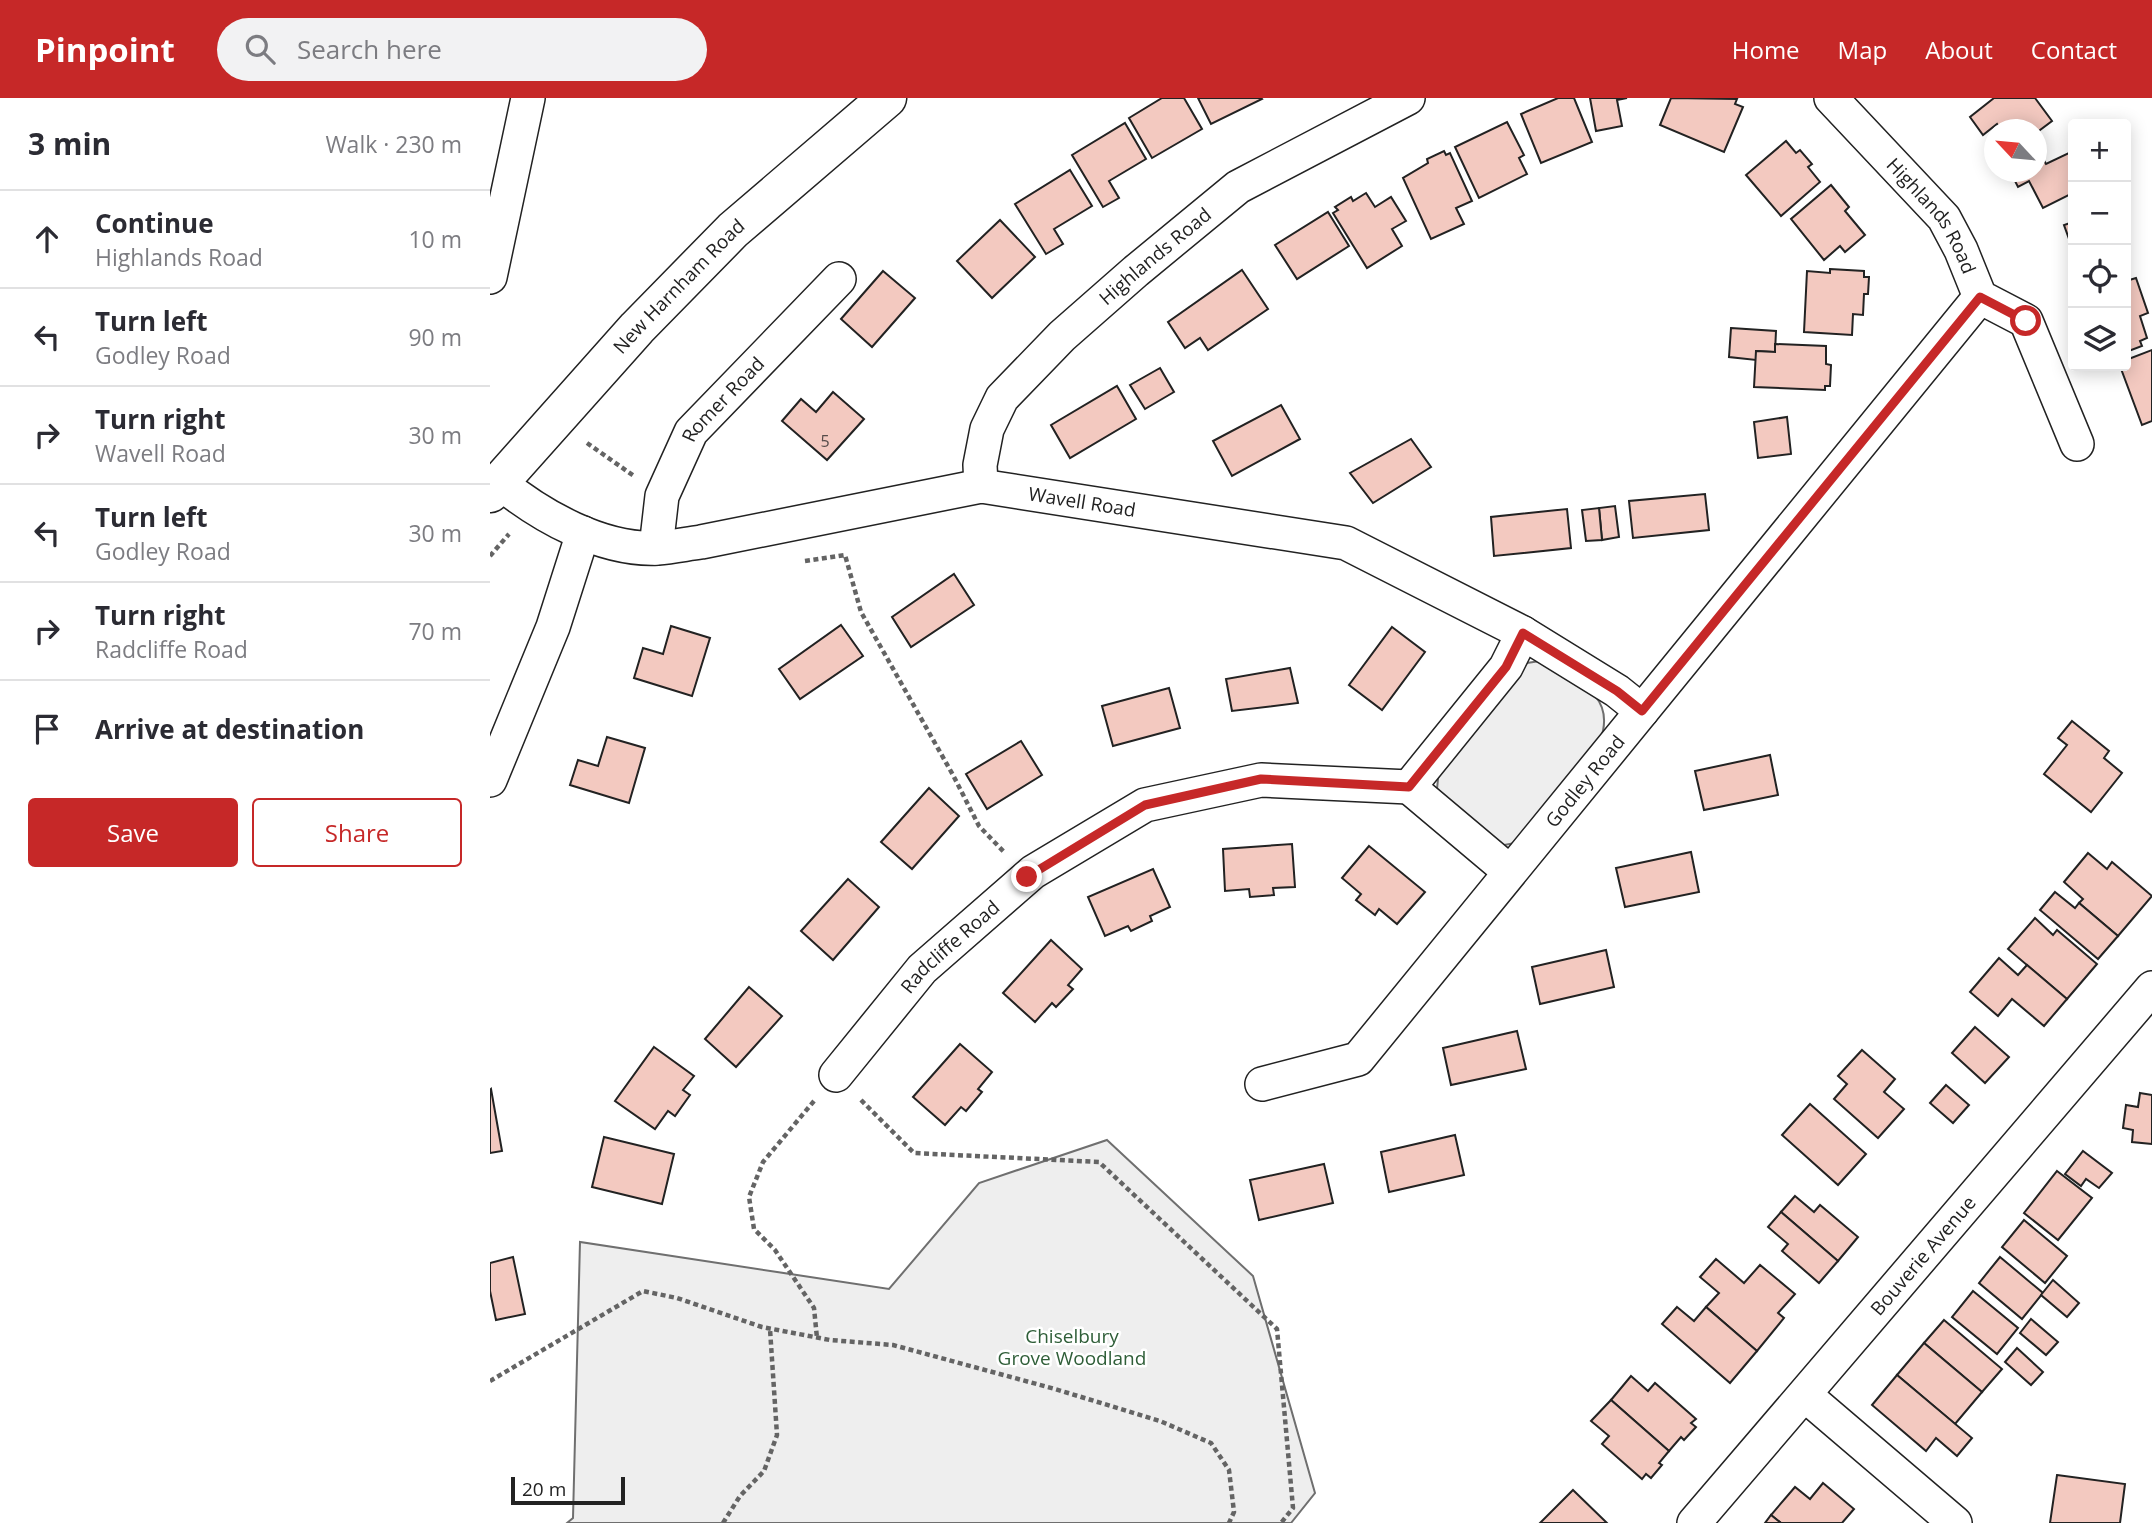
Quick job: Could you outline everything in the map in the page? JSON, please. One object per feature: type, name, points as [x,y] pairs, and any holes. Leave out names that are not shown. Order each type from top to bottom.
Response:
[{"type":"main road","name":"New Harnham Road","points":[[495,488],[637,328],[733,230],[887,98]]},
{"type":"street","points":[[490,277],[528,98]]},
{"type":"street","name":"Highlands Road","points":[[981,486],[980,465],[987,429],[1002,398],[1062,336],[1238,187],[1408,98]]},
{"type":"street","name":"Highlands Road","points":[[1831,98],[1944,218],[1961,250],[1980,297],[2026,321],[2077,444]]},
{"type":"street","name":"Romer Road","points":[[656,548],[662,496],[691,432],[839,279]]},
{"type":"street","name":"Godley Road","points":[[1262,1084],[1358,1059],[1980,297]]},
{"type":"street","name":"Wavell Road","points":[[495,488],[583,533],[623,545],[656,548],[701,542],[981,486],[1346,543],[1523,633],[1617,691],[1642,711]]},
{"type":"street","points":[[490,780],[553,627],[583,533]]},
{"type":"street","points":[[1510,872],[1409,787],[1506,667],[1523,633]]},
{"type":"street","name":"Radcliffe Road","points":[[836,1075],[922,969],[1027,877],[1145,805],[1261,779],[1409,787]]},
{"type":"street","name":"Bouverie Avenue","points":[[1694,1523],[2152,988]]},
{"type":"street","points":[[1804,1395],[1955,1523]]},
{"type":"path","points":[[793,563],[845,555],[861,612],[979,826],[1027,877]]},
{"type":"path","points":[[817,1338],[814,1308],[775,1250],[754,1229],[748,1197],[763,1162],[836,1075],[914,1153],[1099,1162],[1277,1329],[1293,1508],[1281,1523]]},
{"type":"path","points":[[490,1381],[643,1291],[677,1298],[769,1329],[817,1338],[893,1345],[1160,1421],[1211,1443],[1229,1470],[1234,1512],[1228,1523]]},
{"type":"path","points":[[723,1523],[740,1496],[764,1471],[778,1435],[769,1329]]},
{"type":"green space","points":[[1540,661],[1590,690],[1603,711],[1604,725],[1600,741],[1515,843],[1499,846],[1437,789],[1439,769],[1527,663]]},
{"type":"green space","name":"Chiselbury Grove Woodland","points":[[1107,1140],[1253,1276],[1315,1493],[1291,1523],[567,1523],[573,1518],[580,1242],[889,1289],[979,1183]]},
{"type":"building","points":[[1162,98],[1184,98],[1202,129],[1152,158],[1129,118]]},
{"type":"building","points":[[1198,98],[1261,98],[1262,99],[1211,124]]},
{"type":"building","points":[[1558,98],[1574,98],[1592,142],[1541,163],[1521,114]]},
{"type":"building","points":[[1590,98],[1627,98],[1617,100],[1622,126],[1596,131]]},
{"type":"building","points":[[1671,98],[1737,99],[1735,104],[1743,107],[1724,152],[1660,125]]},
{"type":"building","points":[[1994,98],[2035,98],[2052,121],[2047,125],[2047,119],[1984,119],[1983,135],[1970,117]]},
{"type":"building","points":[[1507,122],[1524,155],[1519,158],[1527,174],[1479,198],[1455,147]]},
{"type":"building","points":[[1125,123],[1146,159],[1109,181],[1119,198],[1103,207],[1072,155]]},
{"type":"building","points":[[1786,141],[1796,153],[1800,150],[1812,164],[1808,167],[1820,182],[1781,216],[1746,175]]},
{"type":"building","points":[[1444,151],[1446,155],[1450,153],[1472,201],[1456,208],[1464,224],[1431,239],[1403,178],[1428,163],[1427,159]]},
{"type":"building","points":[[2068,153],[2068,196],[2043,208],[2030,182],[2047,182],[2047,164]]},
{"type":"building","points":[[1070,170],[1092,206],[1054,229],[1063,244],[1046,254],[1015,204]]},
{"type":"building","points":[[1831,185],[1849,207],[1845,211],[1865,235],[1845,252],[1840,246],[1824,260],[1791,219]]},
{"type":"building","points":[[1366,193],[1375,207],[1391,197],[1406,221],[1392,229],[1402,246],[1367,268],[1333,213],[1338,210],[1335,207],[1351,197],[1353,201]]},
{"type":"building","points":[[1328,212],[1349,246],[1297,279],[1275,245]]},
{"type":"building","points":[[1000,220],[1035,257],[992,298],[957,261]]},
{"type":"building","points":[[1830,269],[1864,271],[1864,277],[1869,277],[1868,294],[1864,294],[1863,315],[1853,314],[1852,335],[1804,332],[1807,271],[1830,273]]},
{"type":"building","points":[[1242,270],[1268,309],[1208,350],[1200,338],[1185,348],[1168,322]]},
{"type":"building","points":[[883,271],[915,298],[872,347],[841,319]]},
{"type":"building","points":[[2136,278],[2148,313],[2140,316],[2147,338],[2140,341],[2142,346],[2131,350],[2131,308],[2131,280]]},
{"type":"building","points":[[1731,328],[1776,331],[1775,352],[1756,351],[1756,360],[1729,357]]},
{"type":"building","points":[[1775,344],[1826,346],[1826,364],[1831,365],[1830,386],[1825,386],[1825,390],[1754,387],[1756,351],[1775,352]]},
{"type":"building","points":[[2152,350],[2152,421],[2142,425],[2122,371],[2131,371],[2131,358]]},
{"type":"building","points":[[1160,368],[1174,392],[1145,409],[1130,385]]},
{"type":"building","points":[[1117,386],[1136,419],[1070,458],[1051,425]]},
{"type":"building","points":[[833,392],[864,419],[827,460],[782,421],[801,399],[816,412]]},
{"type":"building","points":[[1281,405],[1300,439],[1232,476],[1213,441]]},
{"type":"building","points":[[1787,417],[1791,454],[1758,458],[1754,422]]},
{"type":"building","points":[[1411,439],[1431,467],[1373,503],[1350,473]]},
{"type":"building","points":[[1705,494],[1709,530],[1633,538],[1629,501]]},
{"type":"building","points":[[1615,506],[1619,537],[1602,540],[1599,508]]},
{"type":"building","points":[[1599,508],[1602,540],[1586,541],[1582,510]]},
{"type":"building","points":[[1567,509],[1571,548],[1494,556],[1491,517]]},
{"type":"building","points":[[954,574],[974,605],[911,647],[892,617]]},
{"type":"building","points":[[841,625],[863,656],[800,699],[779,669]]},
{"type":"building","points":[[671,626],[710,638],[692,696],[634,678],[643,648],[663,654]]},
{"type":"building","points":[[1392,627],[1425,652],[1382,710],[1349,685]]},
{"type":"building","points":[[1290,668],[1298,703],[1232,711],[1226,679]]},
{"type":"building","points":[[1169,688],[1180,728],[1113,746],[1102,706]]},
{"type":"building","points":[[2072,721],[2109,751],[2104,758],[2122,773],[2091,812],[2044,774],[2067,745],[2058,738]]},
{"type":"building","points":[[607,737],[645,748],[629,803],[570,785],[578,760],[598,766]]},
{"type":"building","points":[[1021,741],[1042,775],[987,809],[966,774]]},
{"type":"building","points":[[1770,755],[1778,795],[1704,810],[1695,771]]},
{"type":"building","points":[[929,788],[959,816],[912,869],[881,842]]},
{"type":"building","points":[[1292,844],[1295,887],[1273,888],[1274,895],[1250,897],[1249,889],[1225,891],[1223,849]]},
{"type":"building","points":[[1369,846],[1425,892],[1397,924],[1379,909],[1375,915],[1356,900],[1361,894],[1342,878]]},
{"type":"building","points":[[1691,852],[1699,892],[1625,907],[1616,868]]},
{"type":"building","points":[[2088,853],[2107,869],[2112,862],[2152,896],[2118,936],[2079,903],[2083,899],[2064,882]]},
{"type":"building","points":[[1153,869],[1170,907],[1150,916],[1152,921],[1131,931],[1128,926],[1105,936],[1088,897]]},
{"type":"building","points":[[848,879],[879,907],[833,960],[801,931]]},
{"type":"building","points":[[2055,892],[2075,908],[2079,903],[2118,936],[2098,959],[2040,910]]},
{"type":"building","points":[[2035,918],[2053,935],[2057,930],[2097,964],[2067,999],[2008,949]]},
{"type":"building","points":[[1051,940],[1082,969],[1068,985],[1073,989],[1056,1007],[1052,1003],[1035,1022],[1003,993]]},
{"type":"building","points":[[1606,950],[1614,987],[1540,1004],[1532,967]]},
{"type":"building","points":[[1999,958],[2018,975],[2027,965],[2067,999],[2044,1026],[2012,999],[1998,1016],[1970,992]]},
{"type":"building","points":[[749,987],[782,1016],[736,1067],[705,1039]]},
{"type":"building","points":[[1975,1027],[2009,1057],[1985,1083],[1952,1053]]},
{"type":"building","points":[[1517,1031],[1526,1069],[1451,1085],[1443,1048]]},
{"type":"building","points":[[960,1044],[992,1072],[978,1089],[982,1092],[966,1111],[961,1107],[945,1125],[913,1097]]},
{"type":"building","points":[[654,1047],[694,1076],[683,1090],[690,1095],[675,1116],[668,1111],[655,1129],[615,1101]]},
{"type":"building","points":[[1862,1050],[1895,1079],[1884,1092],[1904,1109],[1878,1138],[1834,1099],[1847,1084],[1838,1076]]},
{"type":"building","points":[[1946,1085],[1969,1105],[1953,1123],[1930,1103]]},
{"type":"building","points":[[490,1090],[502,1151],[490,1153]]},
{"type":"building","points":[[2140,1093],[2152,1095],[2152,1144],[2132,1142],[2133,1130],[2123,1128],[2126,1105],[2138,1107]]},
{"type":"building","points":[[1810,1104],[1866,1154],[1838,1185],[1782,1135]]},
{"type":"building","points":[[1455,1135],[1464,1175],[1389,1192],[1381,1152]]},
{"type":"building","points":[[604,1137],[674,1154],[662,1204],[592,1187]]},
{"type":"building","points":[[2083,1151],[2112,1173],[2099,1188],[2086,1179],[2081,1186],[2065,1174]]},
{"type":"building","points":[[1324,1164],[1333,1203],[1259,1220],[1250,1180]]},
{"type":"building","points":[[2057,1171],[2092,1198],[2058,1240],[2024,1213]]},
{"type":"building","points":[[1795,1196],[1814,1212],[1820,1205],[1858,1237],[1838,1261],[1781,1212]]},
{"type":"building","points":[[1781,1212],[1838,1261],[1819,1283],[1782,1251],[1788,1244],[1768,1227]]},
{"type":"building","points":[[2024,1220],[2067,1256],[2045,1283],[2002,1247]]},
{"type":"building","points":[[513,1257],[525,1314],[496,1320],[490,1291],[490,1263]]},
{"type":"building","points":[[2000,1257],[2043,1293],[2022,1319],[1979,1283]]},
{"type":"building","points":[[1716,1259],[1744,1283],[1760,1265],[1795,1294],[1778,1313],[1784,1318],[1757,1351],[1706,1307],[1719,1293],[1700,1277]]},
{"type":"building","points":[[2053,1280],[2079,1303],[2067,1317],[2041,1295]]},
{"type":"building","points":[[1973,1291],[2018,1328],[1997,1354],[1952,1317]]},
{"type":"building","points":[[1677,1307],[1694,1321],[1706,1307],[1757,1351],[1730,1383],[1662,1324]]},
{"type":"building","points":[[2031,1319],[2058,1342],[2046,1355],[2020,1333]]},
{"type":"building","points":[[1944,1320],[2002,1369],[1982,1392],[1924,1343]]},
{"type":"building","points":[[1924,1343],[1982,1392],[1955,1424],[1897,1375]]},
{"type":"building","points":[[2017,1348],[2043,1372],[2031,1385],[2005,1362]]},
{"type":"building","points":[[1897,1375],[1972,1438],[1957,1456],[1936,1438],[1926,1451],[1872,1405]]},
{"type":"building","points":[[1631,1376],[1648,1391],[1655,1383],[1696,1419],[1691,1423],[1696,1427],[1684,1440],[1681,1437],[1669,1451],[1611,1400]]},
{"type":"building","points":[[1611,1400],[1669,1451],[1651,1478],[1646,1474],[1642,1479],[1602,1444],[1609,1436],[1591,1421]]},
{"type":"building","points":[[2057,1475],[2125,1484],[2120,1523],[2050,1523]]},
{"type":"building","points":[[1823,1483],[1854,1509],[1842,1523],[1781,1523],[1771,1515],[1795,1487],[1810,1499]]},
{"type":"building","points":[[1573,1490],[1607,1523],[1540,1523]]},
{"type":"building","points":[[1771,1515],[1781,1523],[1765,1523]]},
{"type":"route","points":[[1027,877],[1145,805],[1261,779],[1409,787],[1506,667],[1523,633],[1617,691],[1642,711],[1980,297],[2026,321]]}]
